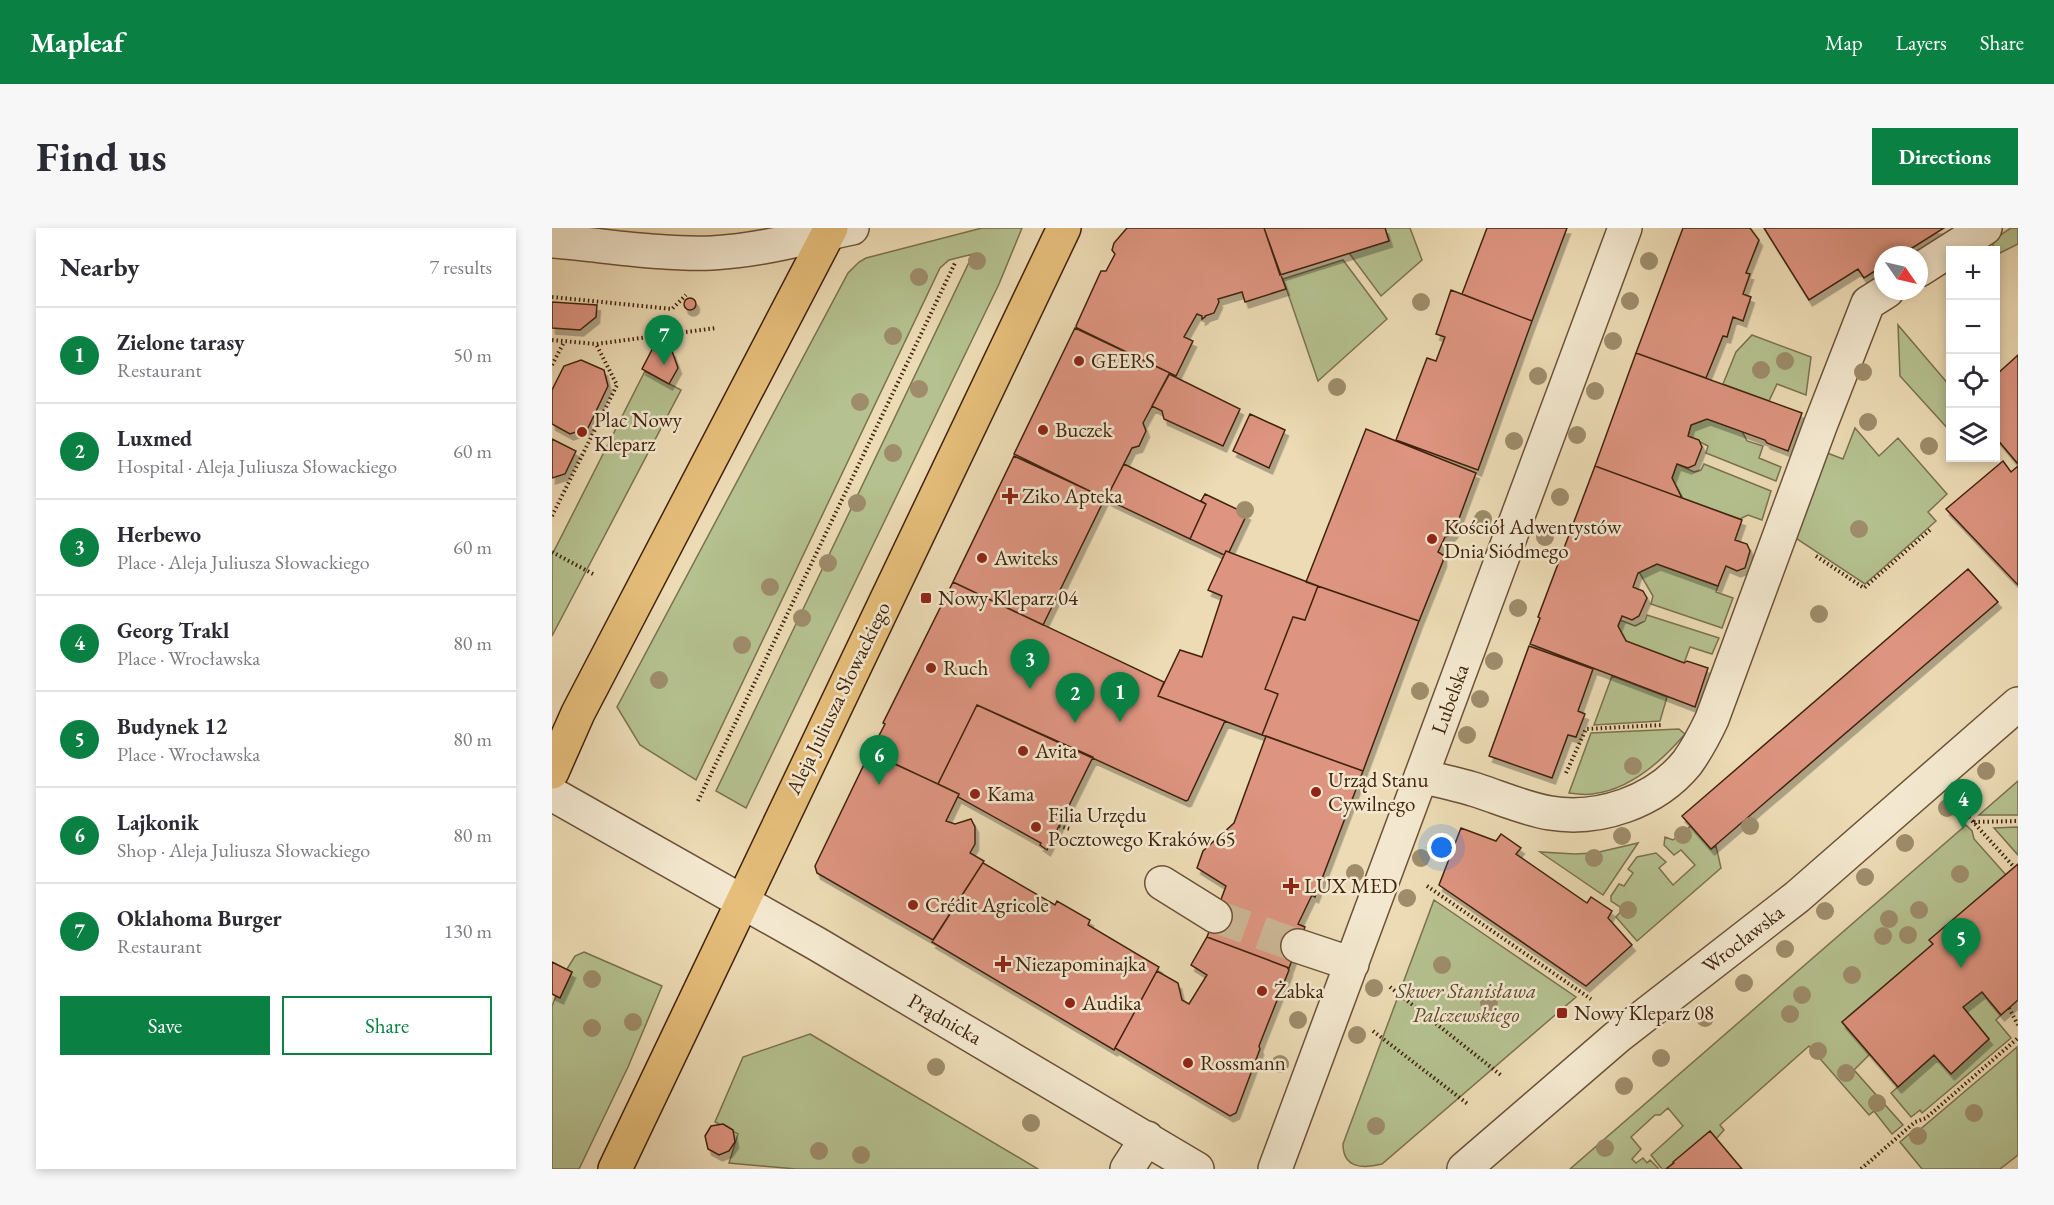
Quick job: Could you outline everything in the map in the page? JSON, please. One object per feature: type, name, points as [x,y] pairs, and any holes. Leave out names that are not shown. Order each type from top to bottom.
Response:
[{"type":"main road","name":"Aleja Juliusza Słowackiego","points":[[615,1169],[1064,228]]},
{"type":"main road","points":[[552,772],[578,713],[837,230]]},
{"type":"street","name":"Lubelska","points":[[1275,1169],[1624,228]]},
{"type":"street","points":[[1928,264],[1985,228]]},
{"type":"street","points":[[552,241],[711,253],[768,248],[837,230]]},
{"type":"street","points":[[1421,776],[1478,790],[1527,807],[1566,815],[1587,815],[1646,797],[1687,763],[1705,734],[1718,706],[1868,303],[1874,299]]},
{"type":"street","name":"Wrocławska","points":[[1464,1169],[1617,1037],[1797,897],[2018,704]]},
{"type":"street","name":"Prądnicka","points":[[552,794],[742,900],[1197,1169]]},
{"type":"street","points":[[1162,883],[1215,916]]},
{"type":"street","points":[[1298,946],[1352,964]]},
{"type":"street","points":[[1127,1169],[1147,1138]]},
{"type":"path","points":[[698,801],[955,263]]},
{"type":"path","points":[[552,297],[672,309],[687,294]]},
{"type":"path","points":[[552,340],[596,344],[716,328]]},
{"type":"path","points":[[552,366],[564,342]]},
{"type":"path","points":[[552,516],[617,385],[596,344]]},
{"type":"path","points":[[1781,533],[1864,588],[1930,530]]},
{"type":"path","points":[[552,552],[595,575]]},
{"type":"path","points":[[1563,781],[1586,729],[1672,725]]},
{"type":"path","points":[[1966,814],[2014,867]]},
{"type":"path","points":[[1974,822],[2018,821]]},
{"type":"path","points":[[1059,826],[1070,829]]},
{"type":"path","points":[[1427,886],[1591,999]]},
{"type":"path","points":[[1390,987],[1502,1076]]},
{"type":"path","points":[[2009,1008],[2018,1025]]},
{"type":"path","points":[[1373,1031],[1468,1105]]},
{"type":"path","points":[[1861,1169],[1915,1122],[1926,1118],[2018,1038]]},
{"type":"green space","points":[[982,228],[1022,228],[999,284],[746,808],[716,791],[973,254],[949,260],[940,268],[696,780],[640,745],[617,707],[848,273],[866,258]]},
{"type":"green space","points":[[1385,228],[1410,228],[1422,260],[1381,296],[1349,253],[1389,241]]},
{"type":"green space","points":[[2011,228],[2018,228],[2018,244],[2000,253],[2000,246],[1994,246],[1990,242]]},
{"type":"green space","points":[[1343,260],[1387,319],[1318,381],[1283,279]]},
{"type":"green space","points":[[1898,325],[1946,381],[1946,427],[1900,376]]},
{"type":"green space","points":[[1752,335],[1811,357],[1806,395],[1777,384],[1769,401],[1723,384],[1736,352]]},
{"type":"green space","points":[[645,371],[681,390],[552,636],[552,555]]},
{"type":"green space","points":[[1707,419],[1742,431],[1747,441],[1763,446],[1759,458],[1781,467],[1776,481],[1706,453],[1708,446],[1688,436],[1691,425]]},
{"type":"green space","points":[[1855,428],[1879,456],[1898,438],[1947,494],[1928,512],[1936,521],[1865,584],[1791,535],[1822,451],[1843,459]]},
{"type":"green space","points":[[1677,464],[1694,472],[1701,470],[1704,464],[1771,491],[1762,520],[1748,515],[1740,519],[1682,498],[1672,478]]},
{"type":"green space","points":[[1657,564],[1718,586],[1716,592],[1733,598],[1722,628],[1651,604],[1653,596],[1639,572]]},
{"type":"green space","points":[[1647,615],[1719,638],[1712,654],[1690,647],[1684,663],[1626,641],[1618,626],[1620,620],[1635,626],[1645,621]]},
{"type":"green space","points":[[1612,676],[1667,697],[1660,721],[1594,725]]},
{"type":"green space","points":[[1679,729],[1685,734],[1676,744],[1632,781],[1606,791],[1589,794],[1569,793],[1591,733]]},
{"type":"green space","points":[[2018,781],[2018,815],[1979,815]]},
{"type":"green space","points":[[1966,825],[1972,831],[1974,839],[2006,875],[1933,944],[1842,1022],[1870,1054],[1854,1070],[1903,1125],[1892,1134],[1874,1111],[1869,1115],[1809,1046],[1720,1125],[1724,1130],[1716,1139],[1709,1132],[1666,1169],[1662,1169],[1651,1155],[1683,1126],[1668,1108],[1660,1115],[1655,1115],[1631,1137],[1641,1149],[1632,1159],[1636,1163],[1643,1158],[1647,1163],[1650,1160],[1659,1169],[1570,1169]]},
{"type":"green space","points":[[1691,826],[1711,849],[1716,846],[1721,868],[1637,941],[1616,917],[1623,909],[1611,901],[1611,896],[1619,884],[1624,886],[1633,873],[1628,869],[1637,857],[1656,853],[1666,862],[1659,868],[1673,885],[1695,865],[1681,850],[1674,855],[1664,845],[1665,837],[1673,840]]},
{"type":"green space","points":[[2018,827],[2018,855],[1994,828]]},
{"type":"green space","points":[[1638,843],[1603,895],[1540,852],[1595,853]]},
{"type":"green space","name":"Skwer Stanisława Palczewskiego","points":[[1434,900],[1576,997],[1382,1164],[1355,1165],[1346,1158],[1343,1144]]},
{"type":"green space","points":[[584,952],[662,986],[628,1067],[579,1169],[552,1169],[552,1006],[556,996],[560,997],[572,972],[567,969],[575,956]]},
{"type":"green space","points":[[1982,992],[2001,1015],[1996,1020],[2011,1038],[1922,1113],[1920,1110],[1911,1117],[1891,1093],[1934,1055],[1951,1073],[1989,1039],[1963,1007]]},
{"type":"green space","points":[[810,1034],[1038,1169],[796,1169],[729,1163],[738,1134],[715,1122],[743,1057]]},
{"type":"green space","points":[[2017,1047],[2018,1155],[2000,1169],[1922,1169],[1900,1142],[1914,1130],[1917,1132]]},
{"type":"building","points":[[1127,228],[1264,228],[1286,289],[1245,302],[1242,292],[1218,299],[1214,313],[1202,319],[1202,316],[1197,314],[1184,337],[1193,341],[1176,376],[1076,326],[1101,271],[1106,271],[1115,254],[1112,250],[1114,243]]},
{"type":"building","points":[[1264,228],[1385,228],[1389,241],[1280,275]]},
{"type":"building","points":[[1487,228],[1567,228],[1532,321],[1462,294]]},
{"type":"building","points":[[1683,228],[1750,228],[1759,240],[1746,273],[1750,274],[1743,294],[1751,297],[1743,321],[1733,317],[1727,337],[1723,336],[1706,378],[1636,353]]},
{"type":"building","points":[[1764,228],[1944,228],[1915,246],[1874,246],[1874,272],[1864,278],[1858,269],[1809,300]]},
{"type":"building","points":[[1451,290],[1532,321],[1478,470],[1396,440],[1427,358],[1436,361],[1445,337],[1436,334]]},
{"type":"building","points":[[690,298],[696,304],[690,310],[684,304]]},
{"type":"building","points":[[552,302],[597,305],[596,317],[580,330],[552,328]]},
{"type":"building","points":[[1075,328],[1170,373],[1143,423],[1146,431],[1139,446],[1132,448],[1106,499],[1014,454]]},
{"type":"building","points":[[656,342],[672,351],[678,368],[669,384],[642,369]]},
{"type":"building","points":[[1636,353],[1802,413],[1788,451],[1707,419],[1691,425],[1688,436],[1699,440],[1702,447],[1695,465],[1688,468],[1677,464],[1672,478],[1682,498],[1595,466]]},
{"type":"building","points":[[2018,355],[2018,464],[2000,443],[2000,371]]},
{"type":"building","points":[[581,360],[604,370],[608,386],[588,428],[570,434],[552,424],[552,390],[564,366]]},
{"type":"building","points":[[1169,374],[1240,409],[1223,446],[1164,419],[1162,411],[1152,406]]},
{"type":"building","points":[[1250,414],[1285,430],[1269,468],[1233,451]]},
{"type":"building","points":[[1366,429],[1476,473],[1454,532],[1445,537],[1438,552],[1443,555],[1443,561],[1419,621],[1306,582]]},
{"type":"building","points":[[552,439],[576,451],[565,474],[552,478]]},
{"type":"building","points":[[1014,456],[1105,498],[1043,625],[953,582]]},
{"type":"building","points":[[2003,461],[2011,472],[2018,466],[2018,585],[1946,509]]},
{"type":"building","points":[[1124,464],[1206,504],[1190,539],[1106,499]]},
{"type":"building","points":[[1595,466],[1742,520],[1735,540],[1747,544],[1750,551],[1745,568],[1737,571],[1726,566],[1718,586],[1657,564],[1638,573],[1633,587],[1643,591],[1647,598],[1639,616],[1632,620],[1622,616],[1618,626],[1626,641],[1684,663],[1687,661],[1708,668],[1695,707],[1530,644]]},
{"type":"building","points":[[1205,494],[1247,514],[1229,552],[1226,551],[1224,555],[1190,539],[1206,504],[1201,501]]},
{"type":"building","points":[[1226,551],[1318,586],[1305,620],[1293,617],[1265,689],[1278,694],[1262,735],[1158,696],[1180,650],[1202,657],[1222,596],[1208,590]]},
{"type":"building","points":[[1968,569],[1998,602],[1711,849],[1682,816]]},
{"type":"building","points":[[953,582],[1164,682],[1158,696],[1225,721],[1188,800],[977,705],[938,784],[873,754],[871,751],[885,724],[883,723]]},
{"type":"building","points":[[1318,586],[1419,621],[1363,771],[1262,735],[1278,694],[1265,689],[1293,617],[1305,620]]},
{"type":"building","points":[[1529,646],[1593,669],[1578,711],[1585,714],[1576,737],[1568,735],[1552,778],[1489,756]]},
{"type":"building","points":[[977,705],[1093,757],[1047,850],[1040,845],[1041,843],[938,784]]},
{"type":"building","points":[[1266,736],[1363,771],[1315,897],[1312,895],[1298,924],[1305,927],[1289,968],[1207,937],[1226,886],[1197,868],[1203,851],[1234,823]]},
{"type":"building","points":[[870,752],[959,794],[946,821],[955,824],[971,819],[975,827],[975,844],[970,853],[984,861],[933,940],[817,873],[815,866]]},
{"type":"building","points":[[1461,828],[1496,841],[1501,834],[1521,848],[1516,854],[1587,903],[1591,897],[1612,911],[1608,918],[1632,945],[1586,986],[1439,885]]},
{"type":"building","points":[[984,861],[983,863],[1055,905],[1057,901],[1090,920],[1088,925],[1159,967],[1114,1050],[932,942]]},
{"type":"building","points":[[2018,864],[2018,1000],[2001,1015],[1982,992],[1963,1007],[1989,1039],[1951,1074],[1934,1055],[1898,1087],[1842,1022],[1933,944],[1929,940]]},
{"type":"building","points":[[1207,937],[1287,967],[1289,970],[1236,1113],[1230,1116],[1115,1048],[1157,971],[1178,983],[1182,1000],[1189,1004],[1207,975],[1191,965]]},
{"type":"building","points":[[552,962],[572,972],[560,998],[552,994]]},
{"type":"building","points":[[723,1124],[733,1130],[735,1142],[729,1151],[719,1155],[708,1149],[705,1136],[711,1126]]},
{"type":"building","points":[[1710,1131],[1742,1169],[1666,1169],[1673,1162]]},
{"type":"tunnel","points":[[1215,916],[1298,946]]},
{"type":"place","name":"GEERS","points":[[1079,361]]},
{"type":"place","name":"Oklahoma Burger","points":[[664,365]]},
{"type":"place","name":"Buczek","points":[[1043,430]]},
{"type":"place","name":"Plac Nowy Kleparz","points":[[582,432]]},
{"type":"place","name":"Ziko Apteka","points":[[1010,496]]},
{"type":"place","name":"Kościół Adwentystów Dnia Siódmego","points":[[1432,539]]},
{"type":"place","name":"Awiteks","points":[[982,558]]},
{"type":"place","name":"Nowy Kleparz 04","points":[[926,598]]},
{"type":"place","name":"Ruch","points":[[931,668]]},
{"type":"place","name":"Herbewo","points":[[1030,689]]},
{"type":"place","name":"Zielone tarasy","points":[[1120,722]]},
{"type":"place","name":"Luxmed","points":[[1075,723]]},
{"type":"place","name":"Avita","points":[[1023,751]]},
{"type":"place","name":"Lajkonik","points":[[879,785]]},
{"type":"place","name":"Urząd Stanu Cywilnego","points":[[1316,792]]},
{"type":"place","name":"Kama","points":[[975,794]]},
{"type":"place","name":"Filia Urzędu Pocztowego Kraków 65","points":[[1036,827]]},
{"type":"place","name":"Georg Trakl","points":[[1963,829]]},
{"type":"place","name":"LUX MED","points":[[1291,886]]},
{"type":"place","name":"Crédit Agricole","points":[[913,905]]},
{"type":"place","name":"Niezapominajka","points":[[1003,964]]},
{"type":"place","name":"Budynek 12","points":[[1961,968]]},
{"type":"place","name":"Żabka","points":[[1262,991]]},
{"type":"place","name":"Audika","points":[[1070,1003]]},
{"type":"place","name":"Nowy Kleparz 08","points":[[1562,1013]]},
{"type":"place","name":"Rossmann","points":[[1188,1063]]}]
